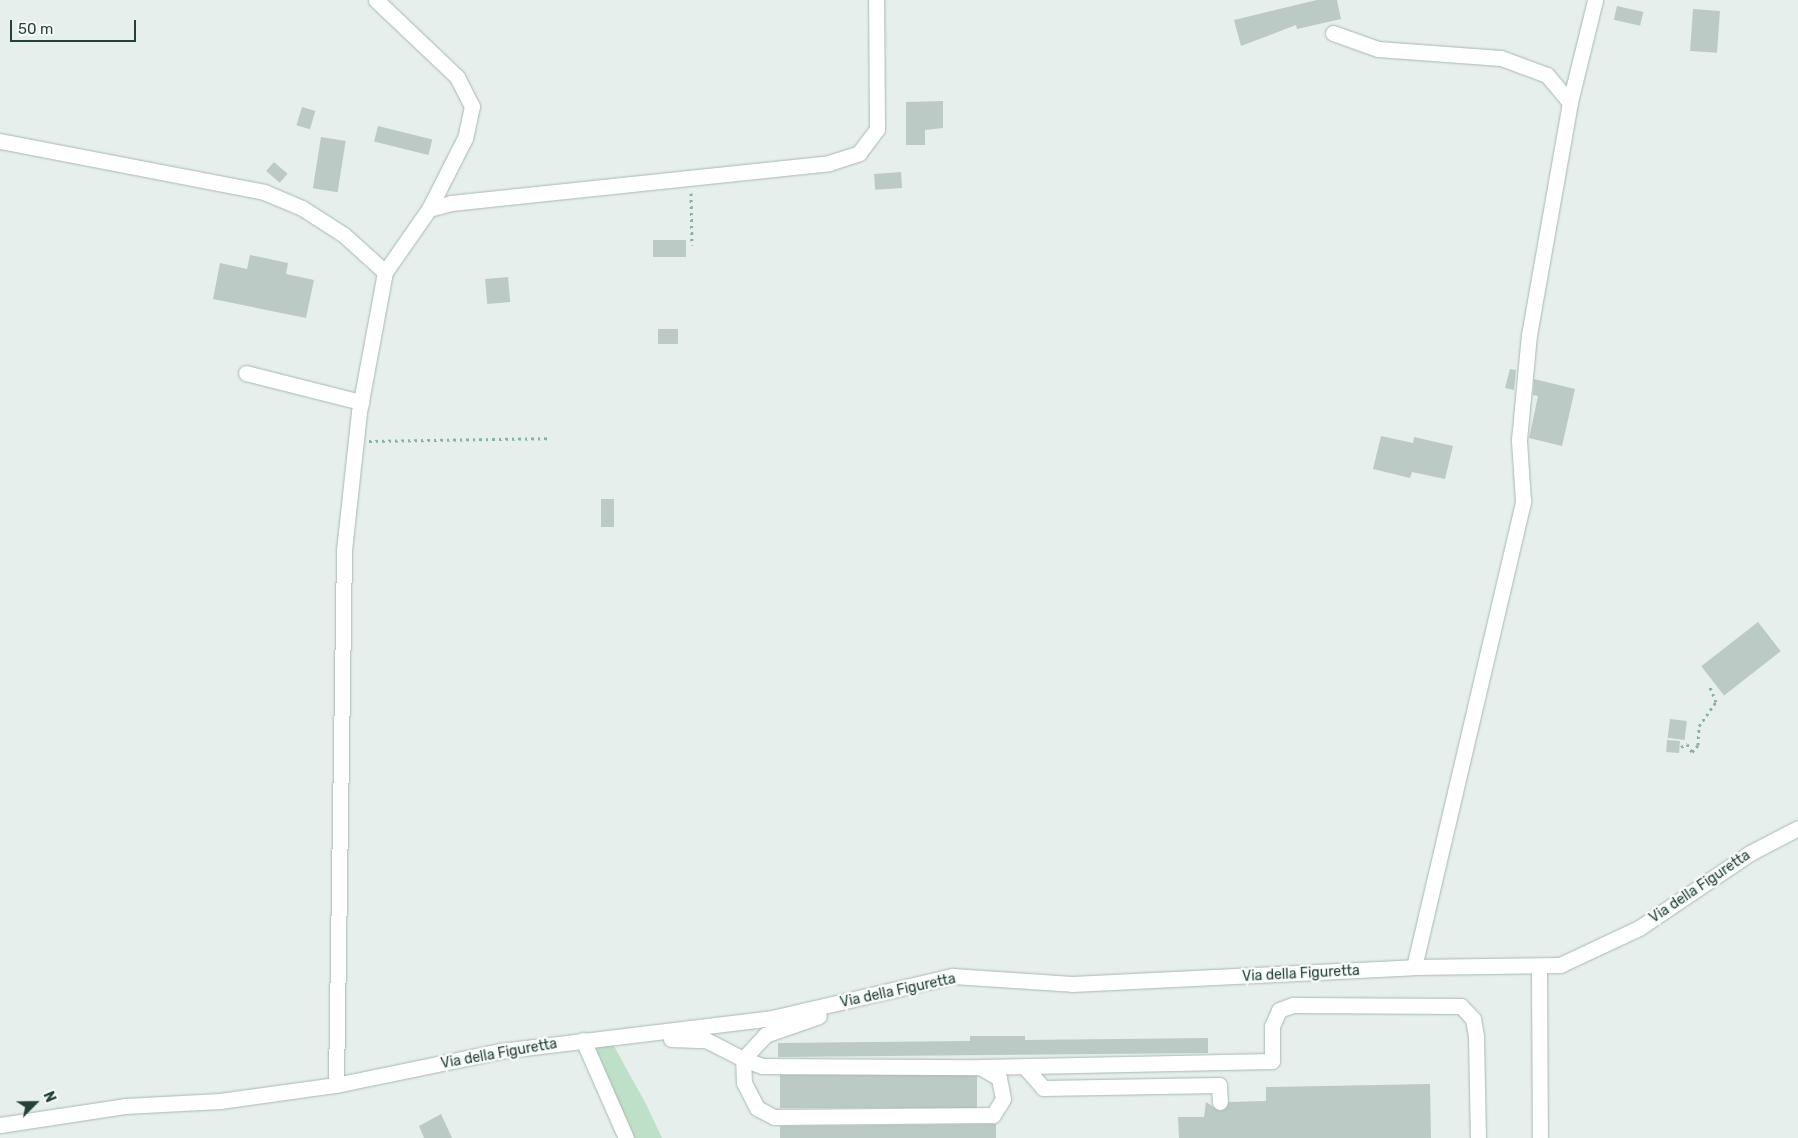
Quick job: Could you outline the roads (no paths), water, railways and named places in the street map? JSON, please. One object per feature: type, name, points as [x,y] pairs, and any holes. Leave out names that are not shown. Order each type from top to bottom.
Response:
[{"type":"street","points":[[336,1085],[344,550],[361,402],[384,272],[429,209],[465,138],[472,106],[457,77],[376,0]]},
{"type":"street","points":[[429,209],[451,203],[690,175],[829,163],[858,153],[877,129],[876,0]]},
{"type":"street","points":[[1414,967],[1523,502],[1519,440],[1529,335],[1570,102],[1595,0]]},
{"type":"street","points":[[1333,33],[1378,49],[1501,58],[1546,75],[1570,102]]},
{"type":"street","points":[[0,141],[264,192],[302,208],[337,231],[384,272]]},
{"type":"street","points":[[246,373],[361,402]]},
{"type":"street","name":"Via della Figuretta","points":[[0,1125],[125,1106],[220,1101],[336,1085],[500,1052],[772,1018],[952,976],[1072,984],[1414,967],[1539,968],[1560,965],[1640,928],[1750,852],[1798,828]]},
{"type":"street","points":[[1539,968],[1540,1138]]},
{"type":"street","points":[[896,990],[765,1035],[743,1059],[744,1083],[757,1108],[774,1117],[993,1115],[1003,1098],[998,1078],[980,1067]]},
{"type":"street","points":[[650,1034],[706,1040],[743,1059],[785,1067],[1025,1067],[1272,1061],[1272,1026],[1279,1010],[1293,1006],[1461,1006],[1473,1019],[1476,1036],[1478,1138]]},
{"type":"street","points":[[584,1040],[626,1138]]},
{"type":"street","points":[[1025,1067],[1043,1088],[1219,1085],[1220,1102]]}]
